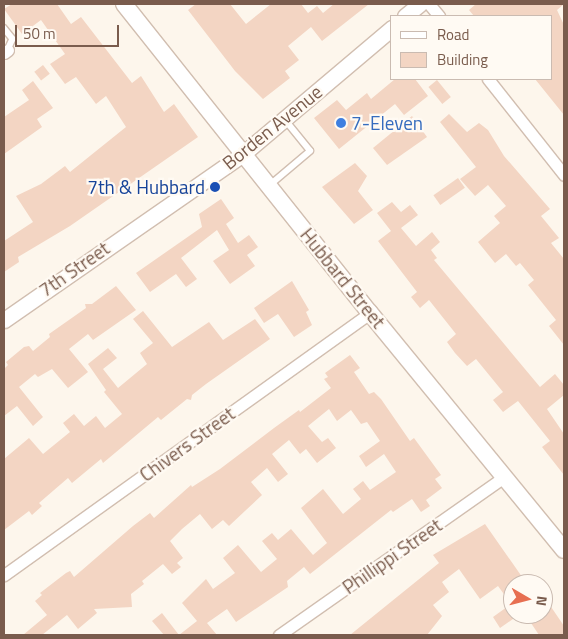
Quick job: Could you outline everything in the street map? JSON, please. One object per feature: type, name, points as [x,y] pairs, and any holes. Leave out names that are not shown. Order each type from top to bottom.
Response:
[{"type":"main road","name":"Hubbard Street","points":[[124,4],[370,313],[564,550]]},
{"type":"street","points":[[406,15],[420,4]]},
{"type":"street","points":[[429,4],[438,15]]},
{"type":"street","name":"Borden Avenue","points":[[145,219],[244,153],[390,30]]},
{"type":"street","points":[[489,80],[564,175]]},
{"type":"street","name":"7th Street","points":[[4,320],[145,219]]},
{"type":"street","name":"Chivers Street","points":[[4,575],[370,313]]},
{"type":"street","name":"Phillippi Street","points":[[279,635],[505,476]]},
{"type":"lane","points":[[4,28],[13,39],[6,51]]},
{"type":"lane","points":[[269,186],[310,151],[284,119]]},
{"type":"building","points":[[12,4],[57,4],[71,24],[81,17],[132,83],[141,76],[164,112],[174,104],[198,137],[70,226],[18,257],[19,262],[4,272],[4,241],[33,222],[16,196],[41,184],[65,166],[70,172],[126,127],[106,96],[96,104],[76,77],[65,84],[50,64],[65,54],[41,20],[22,34],[4,9]]},
{"type":"building","points":[[196,4],[230,4],[246,24],[271,4],[301,4],[308,13],[317,6],[323,13],[334,4],[369,4],[322,41],[311,27],[288,46],[299,60],[285,71],[290,78],[263,99],[235,71],[188,10]]},
{"type":"building","points":[[476,4],[564,4],[557,10],[564,25],[564,115],[536,80],[553,80],[553,15],[473,15],[469,10]]},
{"type":"building","points":[[43,65],[50,74],[41,80],[34,72]]},
{"type":"building","points":[[394,80],[416,80],[428,96],[404,115],[395,104],[339,149],[314,118],[337,100],[346,110],[367,93],[371,99]]},
{"type":"building","points":[[437,80],[451,97],[442,104],[428,87]]},
{"type":"building","points":[[33,81],[53,108],[37,119],[42,127],[4,154],[4,117],[29,100],[22,90]]},
{"type":"building","points":[[449,114],[467,132],[479,123],[488,130],[504,156],[550,209],[541,216],[559,238],[551,243],[564,259],[564,345],[549,326],[556,320],[528,285],[534,280],[520,263],[516,266],[506,254],[495,263],[478,242],[500,223],[494,216],[506,206],[488,185],[475,196],[460,179],[476,167],[440,122]]},
{"type":"building","points":[[412,116],[427,137],[387,165],[373,148]]},
{"type":"building","points":[[355,163],[367,176],[358,191],[373,210],[354,224],[322,187]]},
{"type":"building","points":[[458,178],[465,188],[440,205],[433,195]]},
{"type":"building","points":[[221,199],[234,218],[226,224],[238,243],[249,235],[258,247],[247,255],[255,266],[230,284],[213,261],[229,250],[217,230],[181,258],[197,279],[186,287],[176,274],[150,292],[136,273],[202,227],[199,214]]},
{"type":"building","points":[[392,202],[401,212],[410,205],[418,215],[401,228],[416,246],[432,232],[440,242],[431,250],[437,258],[434,260],[540,387],[555,374],[564,385],[564,395],[547,409],[564,434],[564,475],[542,447],[550,441],[518,401],[503,412],[493,400],[503,392],[476,359],[467,366],[455,353],[447,342],[456,334],[429,300],[420,308],[411,297],[417,292],[378,241],[391,231],[377,213]]},
{"type":"building","points":[[292,281],[309,310],[306,312],[312,325],[294,337],[278,314],[264,323],[254,308]]},
{"type":"building","points":[[116,286],[136,310],[93,340],[88,334],[69,349],[88,372],[68,388],[52,369],[38,377],[35,374],[19,387],[43,417],[33,426],[17,406],[4,416],[4,369],[8,365],[6,362],[24,347],[29,346],[33,351],[50,337],[49,334],[86,308],[85,304],[92,304]]},
{"type":"building","points":[[143,311],[172,347],[209,322],[223,340],[255,319],[270,339],[206,384],[192,395],[191,400],[187,399],[161,420],[158,417],[103,463],[101,459],[72,483],[68,478],[39,503],[42,506],[32,515],[29,511],[4,530],[4,459],[29,438],[43,454],[70,432],[63,423],[74,414],[84,426],[96,416],[105,428],[122,414],[104,392],[106,390],[88,364],[108,348],[117,358],[103,369],[118,388],[147,364],[140,353],[153,343],[133,319]]},
{"type":"building","points":[[350,355],[360,368],[354,372],[369,394],[374,392],[381,399],[410,441],[414,438],[441,475],[435,479],[442,488],[426,500],[430,506],[421,512],[412,499],[393,512],[391,510],[310,574],[304,567],[287,581],[288,587],[236,622],[227,609],[207,623],[217,635],[179,635],[197,621],[182,603],[206,579],[213,589],[235,573],[223,558],[238,545],[261,572],[277,559],[262,541],[272,533],[278,540],[291,529],[313,555],[327,543],[301,508],[323,489],[343,514],[361,499],[353,489],[363,481],[370,490],[396,472],[384,454],[366,467],[359,456],[380,441],[367,422],[361,424],[351,410],[337,421],[329,409],[308,426],[322,442],[328,438],[336,448],[317,463],[306,449],[300,454],[289,440],[272,454],[288,474],[278,482],[267,468],[251,482],[262,495],[229,526],[223,520],[212,529],[200,514],[182,529],[170,541],[183,558],[177,563],[181,567],[172,574],[163,564],[142,581],[144,584],[131,594],[132,607],[94,609],[97,613],[78,629],[67,615],[42,635],[23,635],[47,615],[35,601],[42,595],[40,593],[70,571],[74,577],[150,513],[154,518],[191,485],[192,487],[220,469],[299,410],[300,412],[331,388],[324,379],[328,377],[325,373]]},
{"type":"building","points":[[485,524],[520,574],[503,574],[503,593],[498,586],[480,599],[459,569],[442,582],[449,592],[433,605],[442,616],[427,635],[350,635],[439,563],[433,555]]},
{"type":"building","points":[[503,610],[503,624],[506,624],[500,628],[493,617]]},
{"type":"building","points":[[553,610],[564,626],[564,635],[539,635],[532,624],[553,624]]},
{"type":"building","points":[[162,613],[179,635],[164,635],[152,621]]},
{"type":"place","name":"7-Eleven","points":[[341,123]]},
{"type":"place","name":"7th & Hubbard","points":[[215,187]]}]
